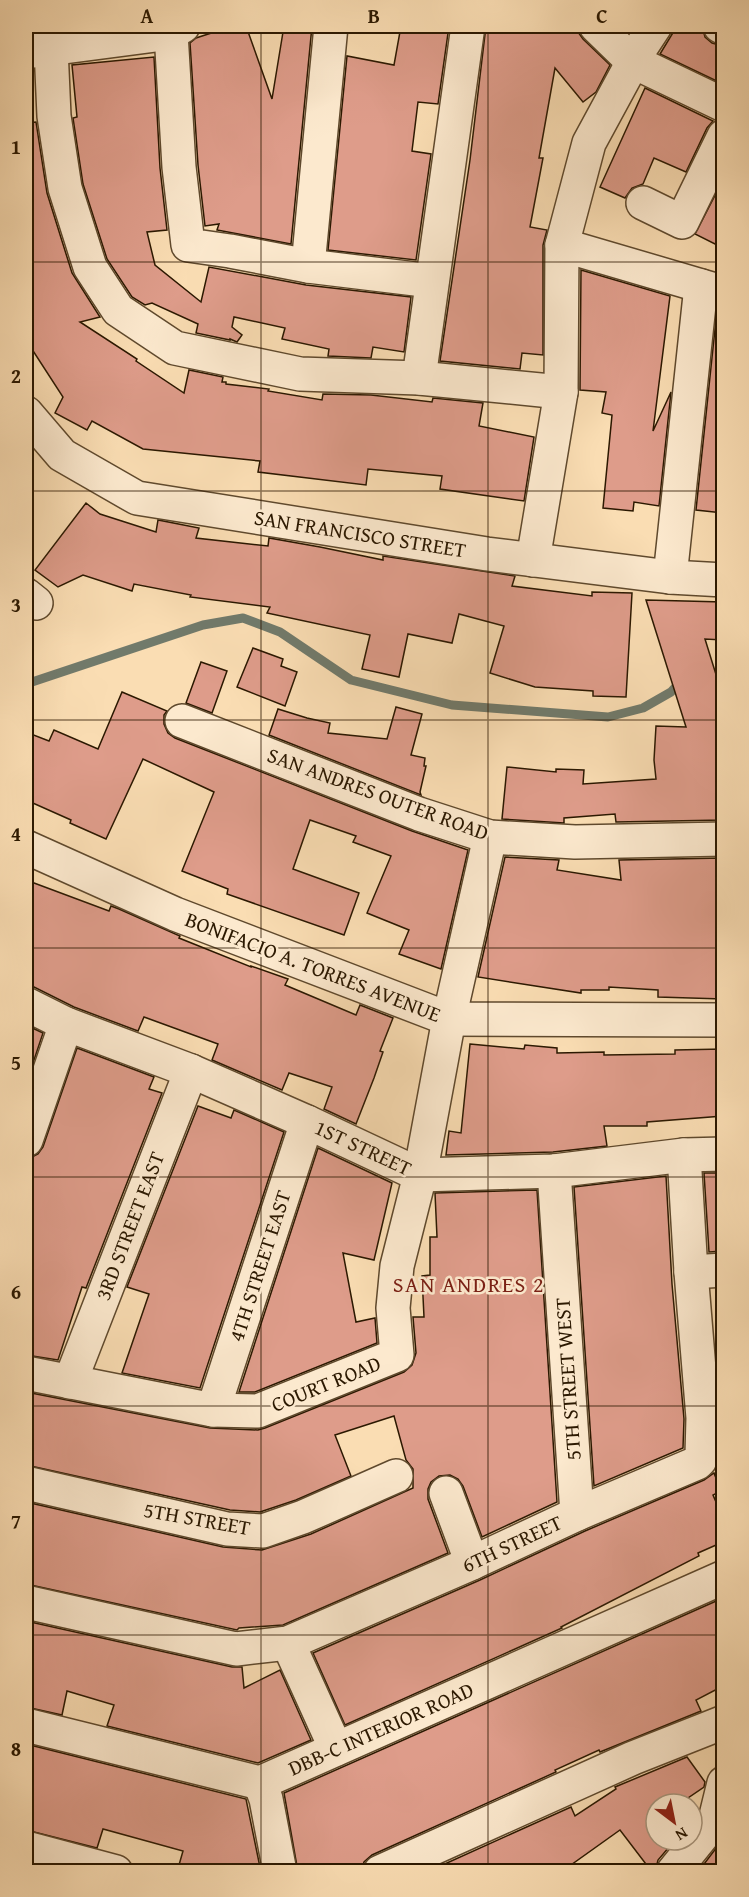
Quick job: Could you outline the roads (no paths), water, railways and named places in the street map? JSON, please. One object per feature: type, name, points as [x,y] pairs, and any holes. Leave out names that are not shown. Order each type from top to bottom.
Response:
[{"type":"street","points":[[308,266],[331,26]]},
{"type":"street","points":[[419,378],[468,26]]},
{"type":"street","points":[[596,26],[632,61],[723,105]]},
{"type":"street","points":[[533,560],[561,392],[562,245],[589,143],[632,61],[655,26]]},
{"type":"street","points":[[432,281],[308,266],[188,245],[179,167],[177,29],[41,42],[65,188],[90,267],[118,309],[175,348],[300,374],[419,378],[561,392]]},
{"type":"street","points":[[643,203],[682,222],[723,136]]},
{"type":"street","points":[[562,245],[712,289],[670,577]]},
{"type":"street","name":"SAN FRANCISCO STREET","points":[[26,413],[62,455],[136,498],[533,560],[670,577],[723,580]]},
{"type":"street","name":"SAN ANDRES OUTER ROAD","points":[[182,721],[419,814],[490,837],[575,842],[723,839]]},
{"type":"street","name":"COURT ROAD","points":[[26,1373],[213,1410],[258,1411],[397,1355],[393,1308],[397,1266],[420,1175],[449,1019],[490,837]]},
{"type":"street","name":"BONIFACIO A. TORRES AVENUE","points":[[26,847],[175,915],[449,1019],[723,1020]]},
{"type":"street","name":"1ST STREET","points":[[26,1004],[66,1024],[191,1071],[420,1175],[555,1171],[684,1155],[723,1154]]},
{"type":"street","points":[[26,1140],[66,1024]]},
{"type":"street","name":"3RD STREET EAST","points":[[70,1382],[191,1071]]},
{"type":"street","name":"4TH STREET EAST","points":[[213,1410],[307,1122]]},
{"type":"street","name":"6TH STREET","points":[[26,1602],[236,1649],[288,1643],[697,1463],[700,1460],[713,1417],[691,1272],[684,1155]]},
{"type":"street","name":"5TH STREET WEST","points":[[555,1171],[577,1514]]},
{"type":"street","points":[[691,1272],[723,1270]]},
{"type":"street","name":"5TH STREET","points":[[26,1483],[227,1529],[263,1531],[303,1517],[396,1476]]},
{"type":"street","points":[[446,1493],[472,1563]]},
{"type":"street","name":"DBB-C INTERIOR ROAD","points":[[260,1783],[723,1577]]},
{"type":"street","points":[[288,1643],[336,1749]]},
{"type":"street","points":[[385,1871],[633,1758],[723,1722]]},
{"type":"street","points":[[26,1725],[260,1783],[266,1799],[280,1872]]},
{"type":"street","points":[[673,1872],[715,1820],[723,1784]]},
{"type":"street","points":[[26,1848],[116,1872]]},
{"type":"waterway","points":[[26,684],[203,625],[243,618],[280,632],[351,680],[452,705],[608,717],[643,708],[671,692],[681,681]]},
{"type":"district","name":"SAN ANDRES 2","points":[[469,1284]]}]
